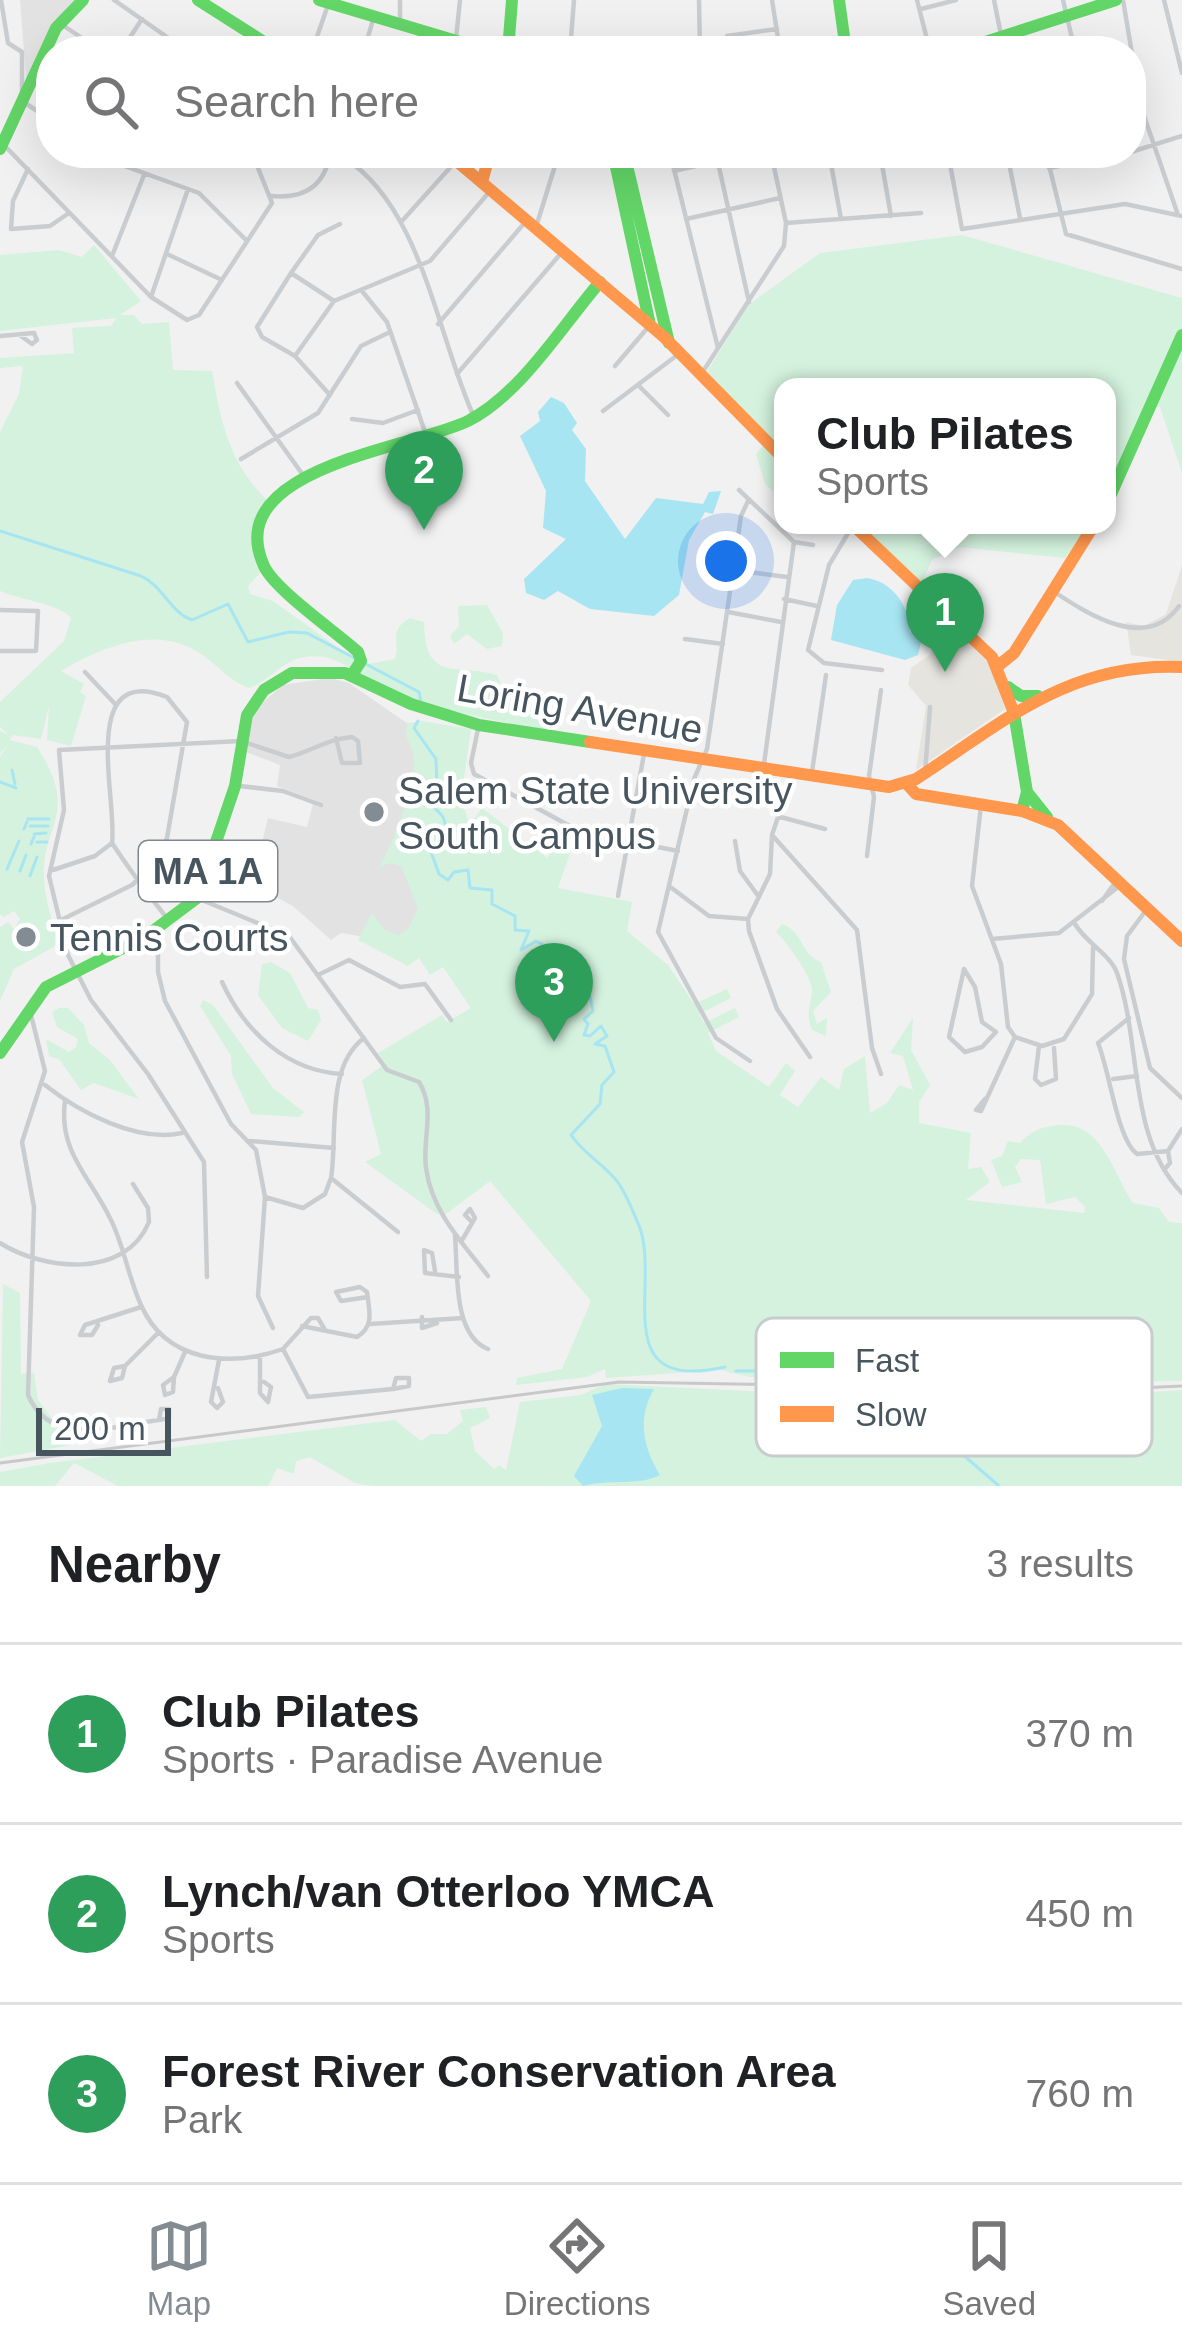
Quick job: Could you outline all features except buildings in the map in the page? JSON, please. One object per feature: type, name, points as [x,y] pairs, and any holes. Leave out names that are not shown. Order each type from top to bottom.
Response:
[{"type":"main road","points":[[54,36],[82,0]]},
{"type":"main road","points":[[198,0],[250,36]]},
{"type":"main road","points":[[509,36],[512,0]]},
{"type":"main road","points":[[839,0],[844,36]]},
{"type":"main road","points":[[326,1],[445,36]]},
{"type":"main road","points":[[1001,36],[1113,1]]},
{"type":"main road","points":[[1,146],[36,72]]},
{"type":"main road","points":[[465,168],[650,325],[774,449]]},
{"type":"main road","points":[[486,186],[488,168]]},
{"type":"main road","points":[[622,168],[646,263],[675,348]]},
{"type":"main road","points":[[646,263],[650,325]]},
{"type":"main road","points":[[356,668],[353,647],[273,582],[259,555],[264,513],[303,475],[427,437],[474,416],[513,383],[600,282]]},
{"type":"main road","points":[[1116,483],[1182,335]]},
{"type":"main road","points":[[863,534],[998,666],[1014,713],[1027,793],[1022,811]]},
{"type":"main road","points":[[998,666],[1013,653],[1088,534]]},
{"type":"main road","name":"MA 1A","points":[[873,787],[906,783],[925,773],[1041,694],[1114,666],[1182,667]]},
{"type":"main road","name":"Loring Avenue","points":[[0,1053],[4,1037],[46,987],[163,926],[197,898],[235,786],[241,741],[254,702],[277,680],[312,669],[356,668],[411,704],[478,725],[873,787]]},
{"type":"main road","points":[[1008,686],[1027,698],[1041,694]]},
{"type":"main road","points":[[906,783],[916,794],[1022,811],[1058,825]]},
{"type":"main road","points":[[1027,793],[1182,941]]},
{"type":"street","points":[[1,0],[8,43],[22,52],[22,101],[36,110]]},
{"type":"street","points":[[114,0],[165,36]]},
{"type":"street","points":[[456,36],[460,0]]},
{"type":"street","points":[[571,36],[574,0]]},
{"type":"street","points":[[699,0],[700,36]]},
{"type":"street","points":[[772,0],[778,36]]},
{"type":"street","points":[[917,0],[926,36]]},
{"type":"street","points":[[919,9],[956,0]]},
{"type":"street","points":[[994,0],[1007,34]]},
{"type":"street","points":[[1063,0],[1073,36]]},
{"type":"street","points":[[1164,0],[1182,73]]},
{"type":"street","points":[[317,36],[326,1]]},
{"type":"street","points":[[400,24],[401,1]]},
{"type":"street","points":[[1113,1],[1122,36]]},
{"type":"street","points":[[368,36],[374,16]]},
{"type":"street","points":[[131,36],[142,20]]},
{"type":"street","points":[[60,23],[79,36]]},
{"type":"street","points":[[727,36],[777,29]]},
{"type":"street","points":[[1146,116],[1180,216]]},
{"type":"street","points":[[1146,148],[1182,136]]},
{"type":"street","points":[[1,146],[151,297],[190,320],[248,242],[272,196]]},
{"type":"street","points":[[128,168],[188,189],[248,242]]},
{"type":"street","points":[[259,168],[272,196]]},
{"type":"street","points":[[272,196],[296,198],[322,178],[325,168]]},
{"type":"street","points":[[357,168],[375,183],[402,221],[474,416]]},
{"type":"street","points":[[402,221],[443,168]]},
{"type":"street","points":[[438,324],[531,224],[553,168]]},
{"type":"street","points":[[673,168],[718,348]]},
{"type":"street","points":[[674,171],[695,168]]},
{"type":"street","points":[[717,168],[749,302]]},
{"type":"street","points":[[702,373],[784,246],[786,223],[774,168]]},
{"type":"street","points":[[832,168],[841,219]]},
{"type":"street","points":[[883,168],[892,215]]},
{"type":"street","points":[[951,168],[962,229],[1132,204],[1180,216]]},
{"type":"street","points":[[1010,168],[1020,218]]},
{"type":"street","points":[[1049,168],[1058,214],[1071,238],[1182,269]]},
{"type":"street","points":[[28,169],[13,201],[10,229],[50,226],[70,212]]},
{"type":"street","points":[[112,256],[144,175]]},
{"type":"street","points":[[295,356],[334,301],[419,268],[486,186]]},
{"type":"street","points":[[151,297],[188,189]]},
{"type":"street","points":[[686,219],[781,198]]},
{"type":"street","points":[[786,223],[921,214]]},
{"type":"street","points":[[330,395],[295,356],[262,337],[257,328],[318,235],[340,224]]},
{"type":"street","points":[[457,374],[563,251]]},
{"type":"street","points":[[166,254],[222,280]]},
{"type":"street","points":[[291,273],[334,301]]},
{"type":"street","points":[[362,291],[390,332],[427,437]]},
{"type":"street","points":[[615,366],[650,325]]},
{"type":"street","points":[[242,459],[275,434],[318,413],[361,345],[390,332]]},
{"type":"street","points":[[0,336],[21,336]]},
{"type":"street","points":[[603,411],[639,386],[675,348]]},
{"type":"street","points":[[237,383],[303,475]]},
{"type":"street","points":[[639,386],[668,415]]},
{"type":"street","points":[[352,419],[383,423],[418,410]]},
{"type":"street","points":[[739,490],[774,523]]},
{"type":"street","points":[[748,499],[702,760],[658,939],[722,1046],[750,1061]]},
{"type":"street","points":[[785,534],[794,542],[813,544]]},
{"type":"street","points":[[848,534],[829,565],[808,643],[813,658],[882,670]]},
{"type":"street","points":[[763,770],[794,542]]},
{"type":"street","points":[[734,569],[788,578]]},
{"type":"street","points":[[1052,591],[1093,616],[1144,629],[1164,623],[1179,606]]},
{"type":"street","points":[[784,598],[818,606]]},
{"type":"street","points":[[0,610],[38,611],[36,651],[0,651]]},
{"type":"street","points":[[728,612],[781,622]]},
{"type":"street","points":[[686,639],[723,644]]},
{"type":"street","points":[[85,672],[116,705]]},
{"type":"street","points":[[811,777],[826,674]]},
{"type":"street","points":[[867,856],[873,787],[869,776],[881,690]]},
{"type":"street","points":[[59,921],[139,881],[167,838],[186,745],[183,711],[167,697],[141,692],[116,705],[105,728],[112,843],[139,881],[163,926],[165,1000],[231,1124],[250,1141],[265,1197],[258,1295],[273,1328]]},
{"type":"street","points":[[925,773],[930,707]]},
{"type":"street","points":[[478,725],[471,763],[474,774],[581,832]]},
{"type":"street","points":[[208,1277],[206,1171],[148,1074],[98,1012],[75,972],[59,921],[51,870],[64,810],[59,750],[241,741],[289,757],[336,738],[356,738],[360,763],[342,763],[336,738]]},
{"type":"street","points":[[617,896],[645,751]]},
{"type":"street","points":[[792,775],[772,835],[770,874],[748,919],[777,1009],[810,1057]]},
{"type":"street","points":[[235,786],[283,791],[321,805]]},
{"type":"street","points":[[981,805],[971,879],[992,939],[1006,990],[1008,1027],[1015,1037],[1039,1046],[1064,1039],[1091,999],[1093,948]]},
{"type":"street","points":[[777,816],[826,829]]},
{"type":"street","points":[[772,835],[857,930],[872,1048],[881,1074]]},
{"type":"street","points":[[627,841],[678,851]]},
{"type":"street","points":[[735,841],[740,871],[759,898]]},
{"type":"street","points":[[51,870],[95,856],[112,843]]},
{"type":"street","points":[[992,939],[1010,933],[1049,934],[1075,924],[1119,882]]},
{"type":"street","points":[[668,886],[709,916],[748,919]]},
{"type":"street","points":[[197,898],[280,930],[320,974],[393,1075],[423,1088],[427,1176],[458,1239],[488,1276]]},
{"type":"street","points":[[1147,909],[1123,950],[1150,1068],[1182,1098]]},
{"type":"street","points":[[1075,924],[1114,965],[1154,1150],[1182,1193]]},
{"type":"street","points":[[320,974],[349,960],[400,987],[428,985],[451,1019]]},
{"type":"street","points":[[996,1032],[982,1022],[973,982],[962,969],[949,1037],[953,1047],[977,1050],[1008,1027]]},
{"type":"street","points":[[222,982],[285,1060],[303,1070],[342,1074]]},
{"type":"street","points":[[959,985],[973,982]]},
{"type":"street","points":[[29,1006],[45,1085],[23,1130],[34,1207],[26,1381],[38,1413],[73,1431],[159,1420]]},
{"type":"street","points":[[1129,1018],[1099,1040],[1127,1145],[1137,1154],[1168,1151]]},
{"type":"street","points":[[985,1099],[1015,1037]]},
{"type":"street","points":[[265,1197],[303,1208],[325,1194],[331,1178],[342,1074],[352,1049],[364,1038]]},
{"type":"street","points":[[1039,1046],[1035,1079],[1046,1085],[1056,1075],[1054,1045]]},
{"type":"street","points":[[1113,1079],[1137,1076]]},
{"type":"street","points":[[45,1085],[65,1101],[140,1133],[182,1133]]},
{"type":"street","points":[[65,1101],[70,1152],[106,1210],[141,1307],[158,1333],[185,1352],[219,1360],[283,1349],[315,1317],[325,1330]]},
{"type":"street","points":[[1164,1170],[1170,1163],[1168,1151],[1182,1129]]},
{"type":"street","points":[[250,1141],[334,1148]]},
{"type":"street","points":[[331,1178],[398,1232]]},
{"type":"street","points":[[0,1244],[29,1261],[60,1266],[123,1252],[149,1222],[148,1208],[133,1184]]},
{"type":"street","points":[[472,1222],[458,1239],[464,1318],[473,1341],[488,1349]]},
{"type":"street","points":[[435,1271],[459,1277]]},
{"type":"street","points":[[368,1297],[340,1300],[336,1296],[338,1290],[361,1287],[368,1297],[370,1324]]},
{"type":"street","points":[[98,1325],[141,1307]]},
{"type":"street","points":[[302,1326],[353,1338],[370,1324],[422,1317],[437,1321],[464,1318]]},
{"type":"street","points":[[422,1317],[418,1322],[426,1330],[437,1321]]},
{"type":"street","points":[[125,1366],[158,1333]]},
{"type":"street","points":[[283,1349],[308,1397],[393,1389]]},
{"type":"street","points":[[173,1377],[185,1352]]},
{"type":"street","points":[[260,1355],[264,1382]]},
{"type":"street","points":[[218,1388],[219,1360]]},
{"type":"shaded area","points":[[20,0],[75,0],[46,36],[36,36],[36,57],[26,78]]},
{"type":"shaded area","points":[[1182,565],[1182,662],[1131,655],[1126,622],[1144,626],[1166,614]]},
{"type":"shaded area","points":[[928,604],[989,663],[1005,709],[916,770],[926,706],[908,685],[911,668],[931,654],[935,628],[920,614]]},
{"type":"shaded area","name":"Salem State University South Campus","points":[[330,678],[349,683],[414,728],[419,957],[365,937],[341,933],[331,940],[293,906],[233,875],[243,847],[261,846],[268,818],[307,827],[314,800],[277,786],[280,765],[246,752],[254,711],[282,685]]},
{"type":"green space","points":[[962,235],[1182,298],[1182,473],[1160,407],[1145,406],[1116,472],[1116,378],[774,378],[774,492],[765,484],[756,454],[770,437],[707,372],[748,305],[820,253]]},
{"type":"green space","points":[[94,245],[141,301],[120,315],[134,315],[142,324],[169,322],[173,370],[212,371],[235,456],[267,500],[252,543],[261,572],[248,586],[250,594],[273,601],[362,665],[395,659],[399,627],[410,618],[424,622],[430,655],[437,663],[497,675],[501,685],[553,714],[556,725],[544,730],[436,706],[324,657],[297,659],[249,688],[179,643],[143,640],[91,655],[61,671],[84,684],[80,692],[86,696],[71,746],[47,740],[49,706],[41,739],[13,735],[9,740],[37,747],[56,789],[58,804],[44,879],[59,944],[14,969],[0,1001],[0,927],[8,922],[14,929],[20,919],[14,911],[4,917],[0,914],[0,757],[8,744],[0,754],[0,731],[9,735],[0,727],[0,702],[64,641],[71,618],[50,606],[0,591],[0,432],[19,394],[23,366],[0,368],[0,358],[74,353],[72,328],[111,326],[116,318],[0,331],[0,255],[59,250],[82,257]]},
{"type":"green space","points":[[870,534],[1082,534],[1065,558],[959,547],[932,560],[922,582]]},
{"type":"green space","points":[[487,605],[503,633],[502,646],[487,649],[467,634],[454,644],[450,636],[459,626],[458,606]]},
{"type":"green space","points":[[408,723],[471,729],[461,799],[470,825],[482,808],[547,858],[563,830],[576,836],[558,888],[632,902],[627,931],[668,965],[694,1004],[727,989],[731,998],[699,1014],[704,1023],[735,1008],[739,1017],[708,1033],[716,1051],[769,1087],[786,1063],[795,1071],[780,1095],[798,1107],[821,1077],[839,1090],[844,1069],[865,1056],[870,1113],[887,1103],[899,1085],[913,1090],[903,1056],[890,1053],[913,1018],[911,1050],[930,1085],[919,1102],[919,1123],[971,1133],[968,1169],[981,1167],[990,1182],[966,1200],[1084,1213],[1085,1207],[1075,1197],[1046,1204],[1040,1160],[1021,1159],[1015,1167],[1022,1182],[1002,1187],[991,1160],[1002,1156],[1008,1141],[1020,1143],[1047,1127],[1069,1125],[1093,1137],[1133,1203],[1159,1208],[1169,1222],[1182,1223],[1182,1381],[1152,1381],[1152,1318],[756,1318],[756,1377],[720,1370],[606,1378],[605,1369],[587,1377],[516,1385],[517,1378],[562,1369],[591,1301],[490,1181],[446,1214],[437,1214],[365,1162],[381,1154],[362,1080],[385,1064],[378,1053],[442,1015],[447,1022],[471,1008],[443,967],[430,975],[419,958],[408,966],[358,940],[372,913],[385,930],[398,935],[408,929],[418,908],[401,866],[389,863],[379,868],[411,783],[414,759],[406,733]]},
{"type":"green space","points":[[782,924],[821,962],[831,992],[813,1011],[817,1024],[827,1018],[826,1036],[812,1030],[811,984],[776,932]]},
{"type":"green space","points":[[271,962],[290,973],[308,1008],[318,1010],[321,1020],[308,1041],[282,1028],[258,995],[262,964]]},
{"type":"green space","points":[[203,1000],[213,1005],[273,1088],[304,1112],[299,1117],[251,1114],[232,1074],[231,1056],[200,1006]]},
{"type":"green space","points":[[68,1008],[84,1025],[89,1043],[109,1059],[139,1099],[94,1083],[81,1090],[59,1059],[49,1056],[46,1039],[69,1052],[78,1039],[57,1027],[52,1012]]},
{"type":"green space","points":[[3,1284],[20,1293],[21,1374],[34,1373],[38,1400],[59,1428],[95,1434],[99,1440],[0,1458]]},
{"type":"green space","points":[[606,1384],[756,1391],[756,1456],[1152,1456],[1152,1392],[1182,1390],[1182,1486],[372,1486],[355,1483],[310,1457],[296,1461],[294,1474],[277,1468],[268,1486],[118,1486],[74,1463],[55,1486],[0,1486],[0,1472],[50,1463],[395,1420],[421,1441],[431,1434],[447,1434],[463,1421],[460,1410],[486,1407],[490,1418],[470,1428],[475,1451],[494,1469],[499,1465],[506,1470],[520,1402],[581,1395]]},
{"type":"water","points":[[551,397],[564,403],[577,423],[572,430],[586,449],[585,481],[625,539],[656,498],[703,504],[709,492],[721,491],[713,514],[705,512],[689,540],[679,595],[654,616],[590,609],[558,591],[544,600],[526,593],[524,579],[566,539],[543,528],[546,491],[520,436],[540,421],[538,412]]},
{"type":"water","points":[[867,578],[892,590],[903,605],[910,631],[916,626],[923,634],[918,655],[905,660],[831,640],[837,605],[853,580]]},
{"type":"water","points":[[622,1388],[654,1389],[645,1412],[644,1434],[660,1475],[583,1486],[574,1476],[602,1426],[592,1395]]},
{"type":"waterway","points":[[0,531],[141,576],[192,620],[228,604],[248,642],[289,632],[307,633],[419,692],[421,702]]},
{"type":"waterway","points":[[418,721],[414,728],[436,759],[437,786],[417,792],[444,819],[445,834],[432,834],[427,841],[439,874],[448,880],[454,872],[468,870],[470,888],[492,890],[492,904],[515,916],[515,930],[529,931],[521,950],[536,941],[547,947],[538,962],[527,964],[534,978],[545,972],[551,982],[563,978],[561,989],[574,990],[576,1002],[590,996],[593,1011],[584,1019],[588,1024],[584,1035],[590,1036],[601,1026],[607,1036],[595,1044],[605,1046],[614,1072],[602,1085],[600,1104],[571,1135],[619,1184],[637,1221],[644,1244],[645,1326],[650,1348],[663,1364],[687,1371],[725,1367]]},
{"type":"waterway","points":[[12,770],[15,784]]},
{"type":"waterway","points":[[0,782],[16,788]]},
{"type":"waterway","points":[[28,819],[49,819]]},
{"type":"waterway","points":[[24,829],[27,822]]},
{"type":"waterway","points":[[30,826],[48,826]]},
{"type":"waterway","points":[[34,834],[46,833]]},
{"type":"waterway","points":[[31,844],[34,837]]},
{"type":"waterway","points":[[7,869],[19,841]]},
{"type":"waterway","points":[[37,842],[47,842]]},
{"type":"waterway","points":[[20,871],[26,855]]},
{"type":"waterway","points":[[30,876],[37,857]]},
{"type":"waterway","points":[[736,1371],[756,1371]]},
{"type":"waterway","points":[[964,1456],[999,1486]]},
{"type":"railway","points":[[0,1463],[619,1382],[756,1384]]},
{"type":"railway","points":[[1152,1387],[1182,1386]]},
{"type":"traffic: fast","points":[[52,36],[83,0]]},
{"type":"traffic: fast","points":[[198,0],[254,36]]},
{"type":"traffic: fast","points":[[319,0],[440,36]]},
{"type":"traffic: fast","points":[[509,36],[512,0]]},
{"type":"traffic: fast","points":[[839,0],[844,36]]},
{"type":"traffic: fast","points":[[1004,36],[1116,0]]},
{"type":"traffic: fast","points":[[0,149],[36,71]]},
{"type":"traffic: fast","points":[[616,168],[650,325]]},
{"type":"traffic: fast","points":[[628,168],[669,343]]},
{"type":"traffic: fast","points":[[352,675],[361,661],[358,652],[293,598],[264,566],[258,532],[269,505],[329,466],[442,431],[487,409],[540,358],[600,282]]},
{"type":"traffic: fast","points":[[1116,483],[1182,335]]},
{"type":"traffic: fast","points":[[0,1053],[46,987],[145,937],[197,898],[235,786],[247,715],[264,690],[292,673],[345,673],[411,704],[479,725],[590,742]]},
{"type":"traffic: fast","points":[[1008,687],[1021,696],[1038,696]]},
{"type":"traffic: fast","points":[[1014,713],[1027,792],[1022,811]]},
{"type":"traffic: fast","points":[[1027,792],[1047,817]]},
{"type":"traffic: slow","points":[[465,168],[664,337],[774,449]]},
{"type":"traffic: slow","points":[[482,182],[486,168]]},
{"type":"traffic: slow","points":[[862,534],[992,657],[1014,713]]},
{"type":"traffic: slow","points":[[998,666],[1014,653],[1088,534]]},
{"type":"traffic: slow","points":[[590,742],[889,787],[916,779],[1009,717],[1072,685],[1105,674],[1182,667]]},
{"type":"traffic: slow","points":[[906,783],[916,794],[1022,811],[1058,825],[1182,941]]},
{"type":"place","name":"Lynch/van Otterloo YMCA","points":[[424,530]]},
{"type":"place","name":"Club Pilates","points":[[945,672]]},
{"type":"place","name":"Salem State University South Campus","points":[[374,812]]},
{"type":"place","name":"Tennis Courts","points":[[26,937]]},
{"type":"place","name":"Forest River Conservation Area","points":[[554,1042]]}]
